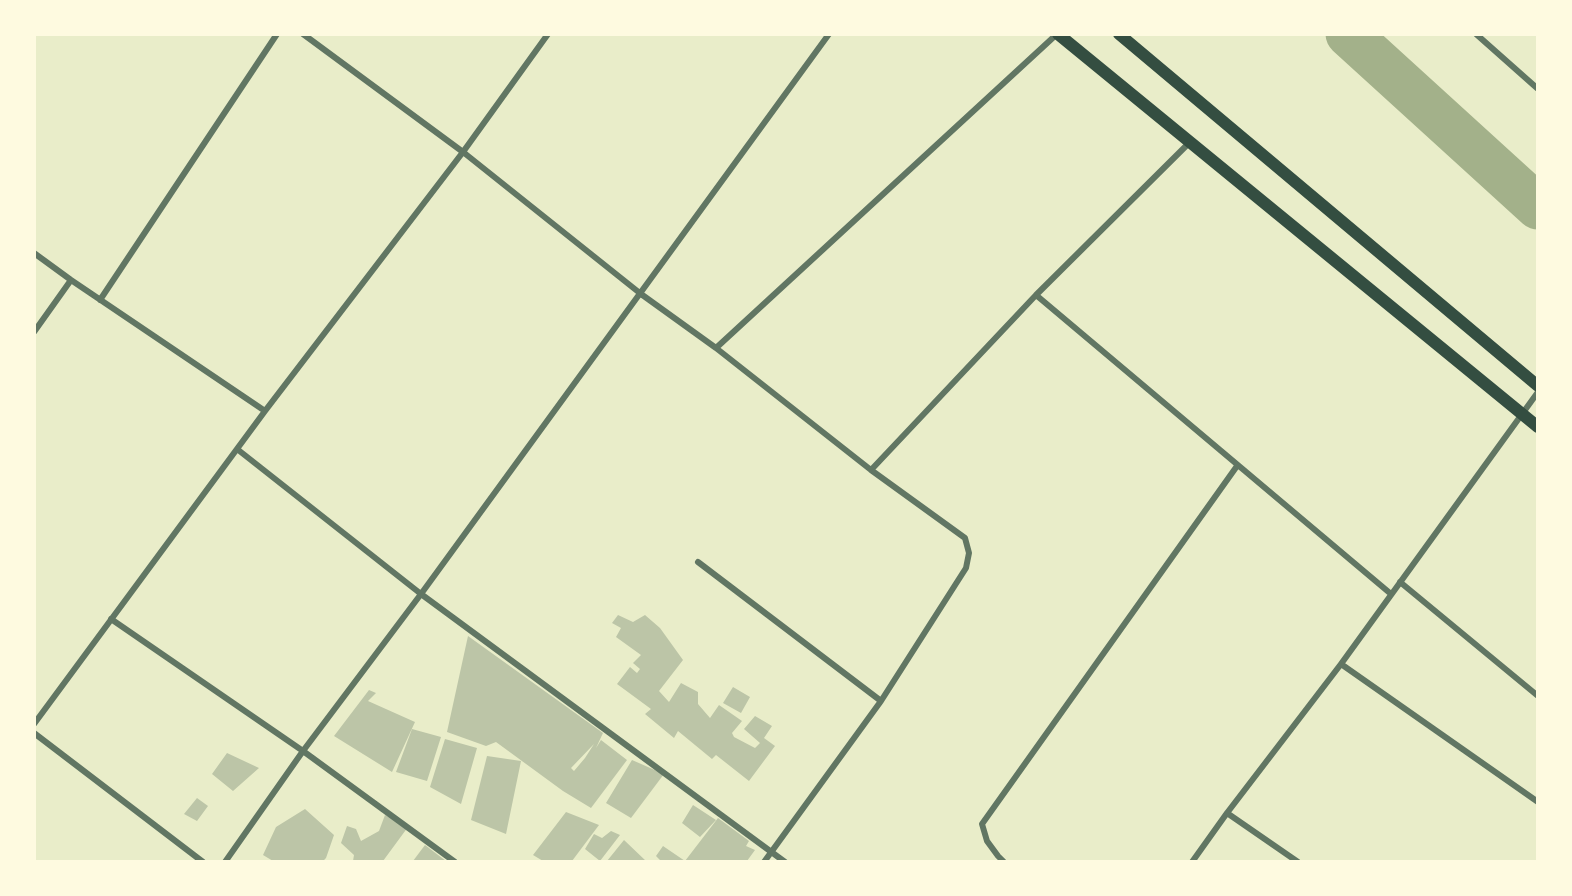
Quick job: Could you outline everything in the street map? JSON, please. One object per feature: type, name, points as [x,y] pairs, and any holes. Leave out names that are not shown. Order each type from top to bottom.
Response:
[{"type":"main road","points":[[1058,34],[1538,427]]},
{"type":"main road","points":[[1119,34],[1538,386]]},
{"type":"street","points":[[100,300],[277,34]]},
{"type":"street","points":[[303,34],[463,152],[640,294],[716,348],[871,470],[965,538],[969,553],[966,568],[881,701],[764,861]]},
{"type":"street","points":[[34,724],[265,411],[463,152],[548,34]]},
{"type":"street","points":[[225,861],[828,34]]},
{"type":"street","points":[[716,348],[1058,34]]},
{"type":"street","points":[[1476,34],[1538,89]]},
{"type":"street","points":[[871,470],[1036,295],[1190,142]]},
{"type":"street","points":[[34,253],[265,411]]},
{"type":"street","points":[[34,332],[71,280]]},
{"type":"street","points":[[1036,295],[1391,594]]},
{"type":"street","points":[[1192,861],[1341,664],[1538,392]]},
{"type":"street","points":[[237,449],[421,594],[784,861]]},
{"type":"street","points":[[1004,861],[987,841],[982,824],[1237,466]]},
{"type":"street","points":[[698,562],[881,701]]},
{"type":"street","points":[[1400,582],[1538,696]]},
{"type":"street","points":[[111,619],[303,751],[455,861]]},
{"type":"street","points":[[1341,664],[1538,802]]},
{"type":"street","points":[[34,733],[203,861]]},
{"type":"street","points":[[1227,813],[1298,861]]},
{"type":"building","points":[[618,615],[633,622],[645,615],[660,628],[683,660],[659,691],[669,702],[681,683],[698,692],[698,704],[710,718],[719,705],[742,721],[732,733],[734,737],[755,748],[760,743],[744,729],[755,716],[772,726],[764,738],[775,746],[749,781],[716,755],[712,759],[678,731],[674,738],[645,714],[651,709],[617,684],[630,667],[637,673],[640,669],[633,663],[641,655],[616,637],[621,628],[612,623]]},
{"type":"building","points":[[468,636],[603,733],[596,748],[601,740],[627,760],[591,808],[563,791],[496,742],[486,746],[447,732]],"holes":[[[594,744],[574,771],[571,768]]]},
{"type":"building","points":[[733,687],[750,697],[741,713],[723,703]]},
{"type":"building","points":[[369,690],[376,693],[368,701],[415,722],[392,772],[334,736]]},
{"type":"building","points":[[412,729],[441,737],[427,781],[396,772]]},
{"type":"building","points":[[445,739],[477,748],[461,804],[430,787]]},
{"type":"building","points":[[227,753],[259,768],[233,791],[212,774]]},
{"type":"building","points":[[487,756],[521,761],[506,834],[471,820]]},
{"type":"building","points":[[632,760],[664,774],[631,818],[606,803]]},
{"type":"building","points":[[197,798],[208,806],[197,821],[184,814]]},
{"type":"building","points":[[693,805],[716,820],[700,837],[682,823]]},
{"type":"building","points":[[305,809],[334,835],[326,858],[323,861],[273,861],[263,855],[276,827]]},
{"type":"building","points":[[566,812],[599,825],[572,861],[543,861],[533,855]]},
{"type":"building","points":[[385,815],[408,827],[383,861],[353,861],[354,855],[341,843],[347,826],[356,829],[361,841],[379,831]]},
{"type":"building","points":[[718,818],[749,841],[746,846],[755,850],[747,861],[685,861]]},
{"type":"building","points":[[611,831],[620,835],[600,861],[585,849],[594,834],[602,838]]},
{"type":"building","points":[[624,840],[646,861],[607,861]]},
{"type":"building","points":[[425,845],[446,861],[413,861]]},
{"type":"building","points":[[663,846],[685,861],[661,861],[656,856]]},
{"type":"waterway","points":[[1348,34],[1538,207]]}]
